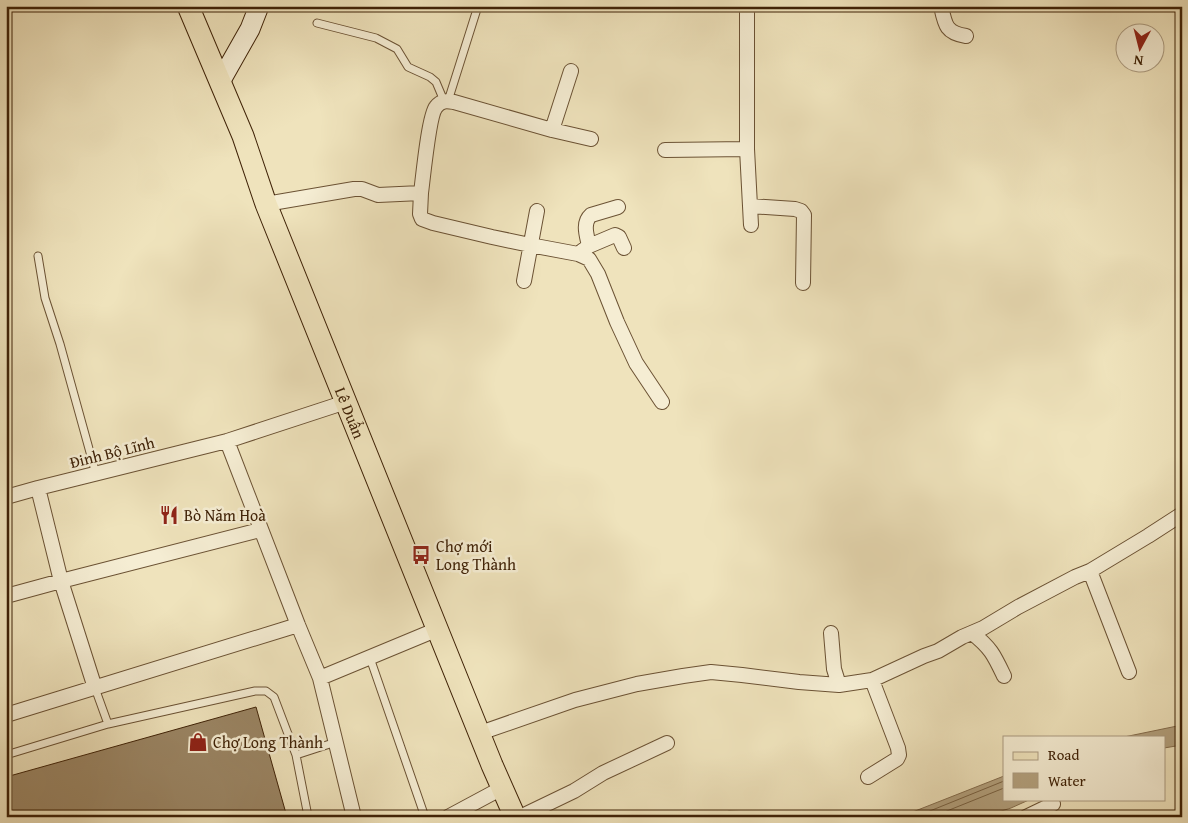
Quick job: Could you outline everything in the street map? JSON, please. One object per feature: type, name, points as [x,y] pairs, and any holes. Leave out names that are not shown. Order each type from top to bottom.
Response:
[{"type":"main road","name":"Lê Duẩn","points":[[188,6],[243,136],[266,204],[515,817]]},
{"type":"main road","points":[[220,82],[250,29],[259,6]]},
{"type":"street","points":[[747,6],[747,149],[750,225]]},
{"type":"street","points":[[941,6],[948,29],[956,34],[966,36]]},
{"type":"street","points":[[552,130],[571,71]]},
{"type":"street","points":[[591,139],[446,101],[435,108],[431,124],[421,193],[420,214],[422,220],[530,245],[584,250],[615,235],[619,236],[624,248]]},
{"type":"street","points":[[665,150],[747,149]]},
{"type":"street","points":[[266,204],[354,189],[362,189],[378,195],[421,193]]},
{"type":"street","points":[[750,206],[795,209],[801,211],[804,215],[803,283]]},
{"type":"street","points":[[618,207],[587,218],[584,250],[598,274],[636,363],[662,402]]},
{"type":"street","points":[[524,281],[536,211]]},
{"type":"street","name":"Đinh Bộ Lĩnh","points":[[6,497],[227,441],[346,402]]},
{"type":"street","points":[[227,441],[260,530],[320,678],[354,817]]},
{"type":"street","points":[[38,488],[61,580],[95,688]]},
{"type":"street","points":[[480,733],[575,700],[637,684],[711,672],[839,685],[872,680],[938,651],[1075,577],[1090,571],[1182,514]]},
{"type":"street","points":[[6,596],[61,580],[260,530]]},
{"type":"street","points":[[1090,571],[1129,672]]},
{"type":"street","points":[[6,715],[298,625]]},
{"type":"street","points":[[320,678],[438,629]]},
{"type":"street","points":[[972,633],[989,647],[1004,676]]},
{"type":"street","points":[[831,634],[834,668],[839,685]]},
{"type":"street","points":[[868,777],[897,759],[898,755],[898,748],[872,680]]},
{"type":"street","points":[[520,817],[574,791],[603,773],[667,743]]},
{"type":"street","points":[[448,817],[502,788]]},
{"type":"street","points":[[1026,817],[1053,804]]},
{"type":"lane","points":[[446,101],[478,6]]},
{"type":"lane","points":[[316,23],[376,38],[397,48],[408,67],[430,77],[436,82],[446,101]]},
{"type":"lane","points":[[38,256],[45,298],[60,344],[96,474]]},
{"type":"lane","points":[[370,658],[424,817]]},
{"type":"lane","points":[[95,688],[108,724]]},
{"type":"lane","points":[[6,755],[108,724],[255,691],[266,691],[274,697],[296,755],[307,811],[306,817]]},
{"type":"lane","points":[[296,755],[336,742]]},
{"type":"water","points":[[1182,725],[1182,745],[1166,748],[1166,736],[1129,736]]},
{"type":"water","points":[[1003,776],[1003,800],[1029,800],[982,817],[891,817],[905,815]]},
{"type":"water","points":[[729,811],[861,817],[710,817]]},
{"type":"building","name":"Chợ Long Thành","points":[[256,707],[287,817],[6,817],[6,777]]},
{"type":"place","name":"Bò Năm Hoà","points":[[169,515]]},
{"type":"place","name":"Chợ mới Long Thành","points":[[421,555]]},
{"type":"place","name":"Chợ Long Thành","points":[[198,742]]}]
